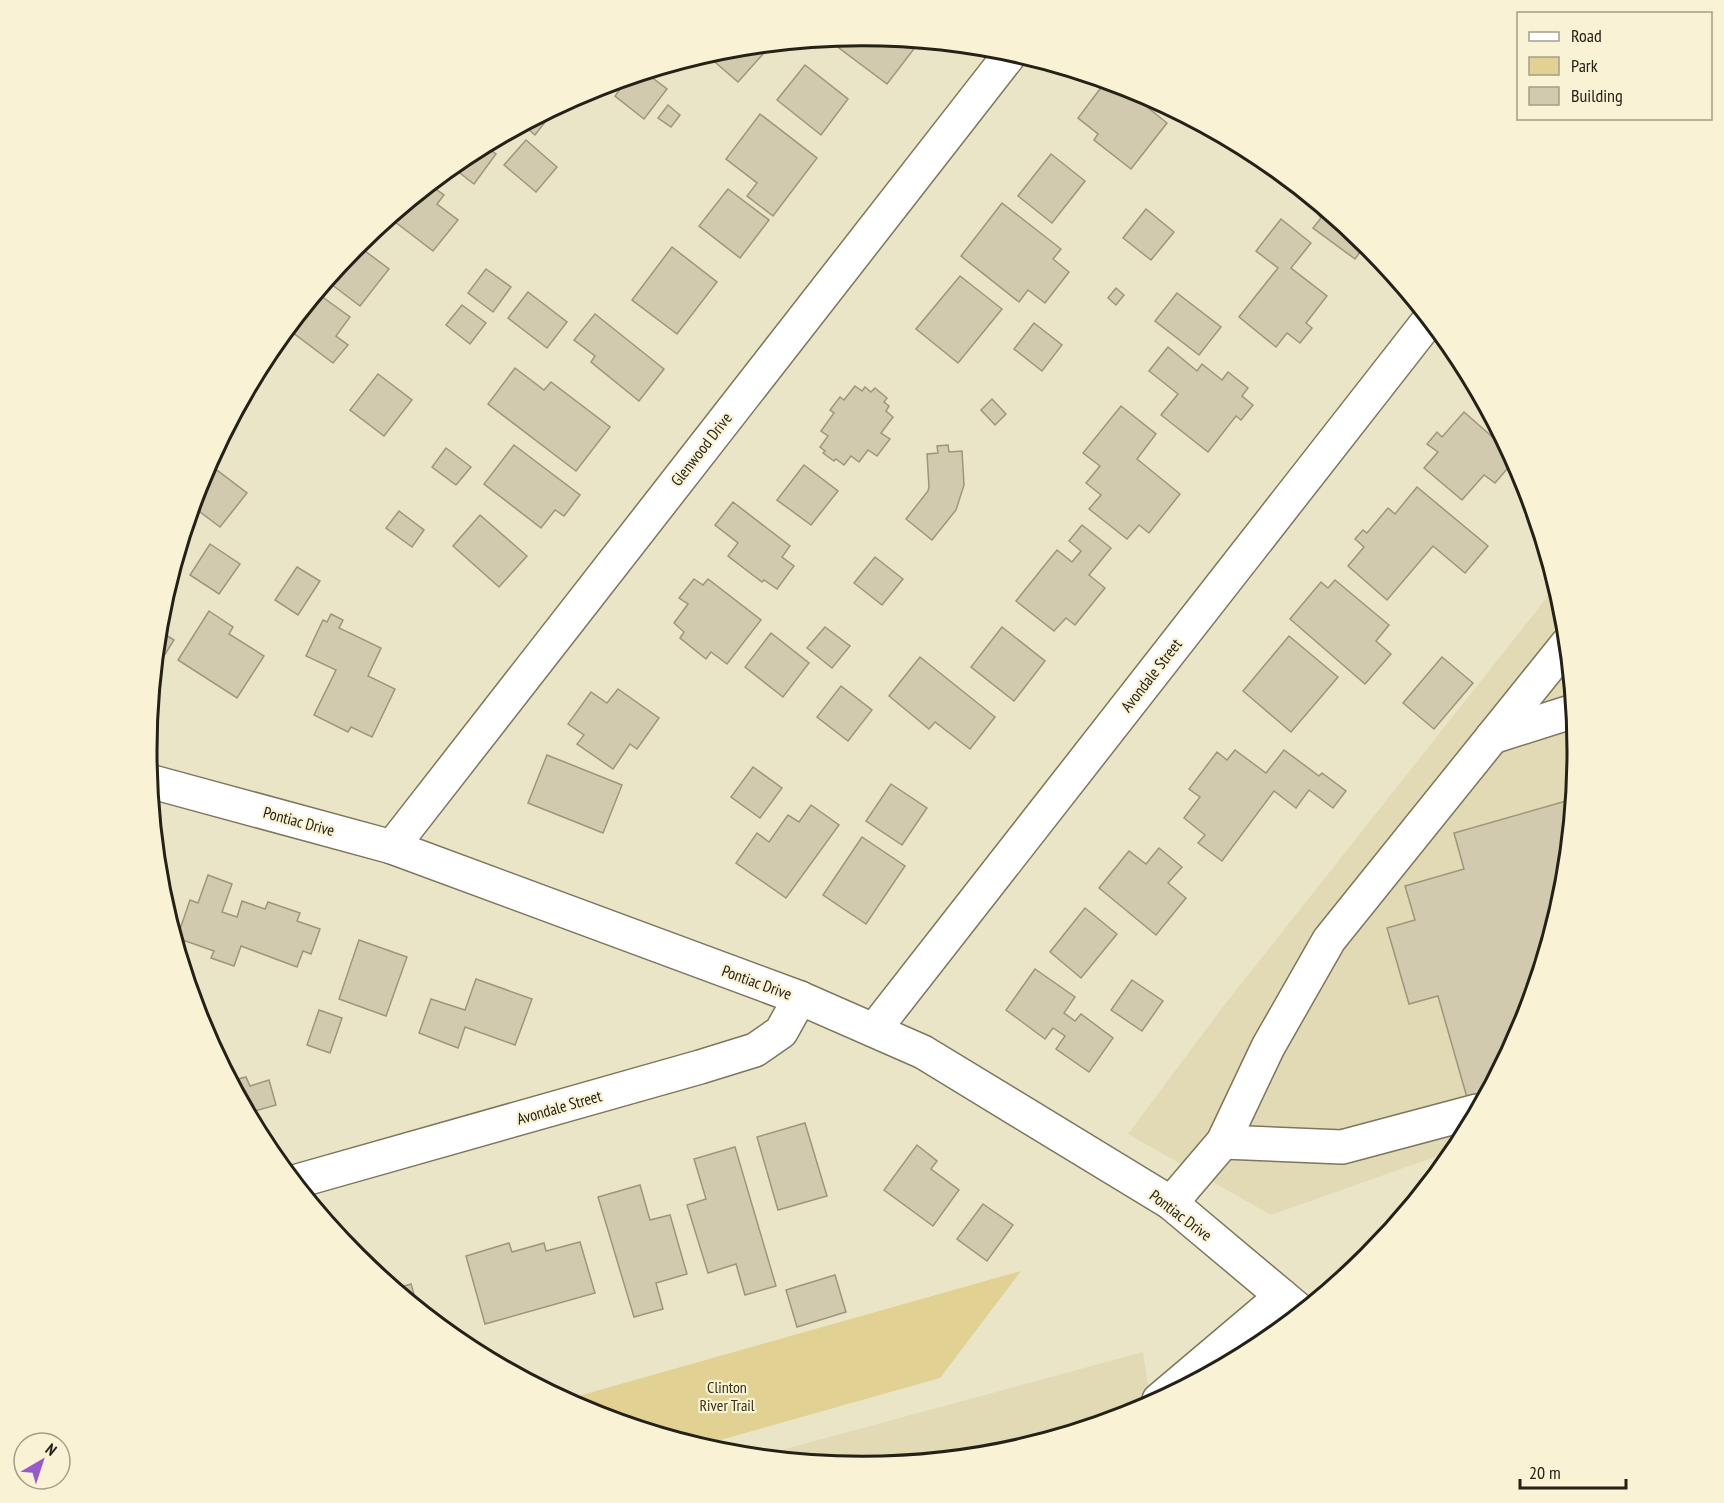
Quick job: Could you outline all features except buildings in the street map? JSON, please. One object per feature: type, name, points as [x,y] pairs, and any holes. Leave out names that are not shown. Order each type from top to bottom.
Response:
[{"type":"street","name":"Glenwood Drive","points":[[392,847],[1004,61]]},
{"type":"street","name":"Avondale Street","points":[[874,1030],[1424,326]]},
{"type":"street","points":[[1171,1203],[1223,1142],[1268,1047],[1329,940],[1560,653]]},
{"type":"street","points":[[1492,737],[1565,714]]},
{"type":"street","name":"Pontiac Drive","points":[[158,784],[392,847],[800,998],[923,1052],[1171,1203],[1292,1304]]},
{"type":"street","name":"Avondale Street","points":[[302,1180],[755,1050],[781,1032],[800,998]]},
{"type":"street","points":[[1223,1142],[1342,1147],[1467,1114]]},
{"type":"street","points":[[1207,1366],[1292,1304]]},
{"type":"shaded area","points":[[1549,595],[1561,659],[1567,752],[1561,844],[1553,889],[1530,978],[1513,1021],[1473,1104],[1439,1155],[1271,1215],[1128,1134],[1225,1004]]},
{"type":"shaded area","points":[[1143,1352],[1150,1395],[1089,1419],[1044,1432],[1000,1443],[908,1455],[816,1455],[778,1451]]},
{"type":"green space","name":"Clinton River Trail","points":[[1021,1271],[940,1378],[716,1441],[635,1419],[577,1396]]}]
